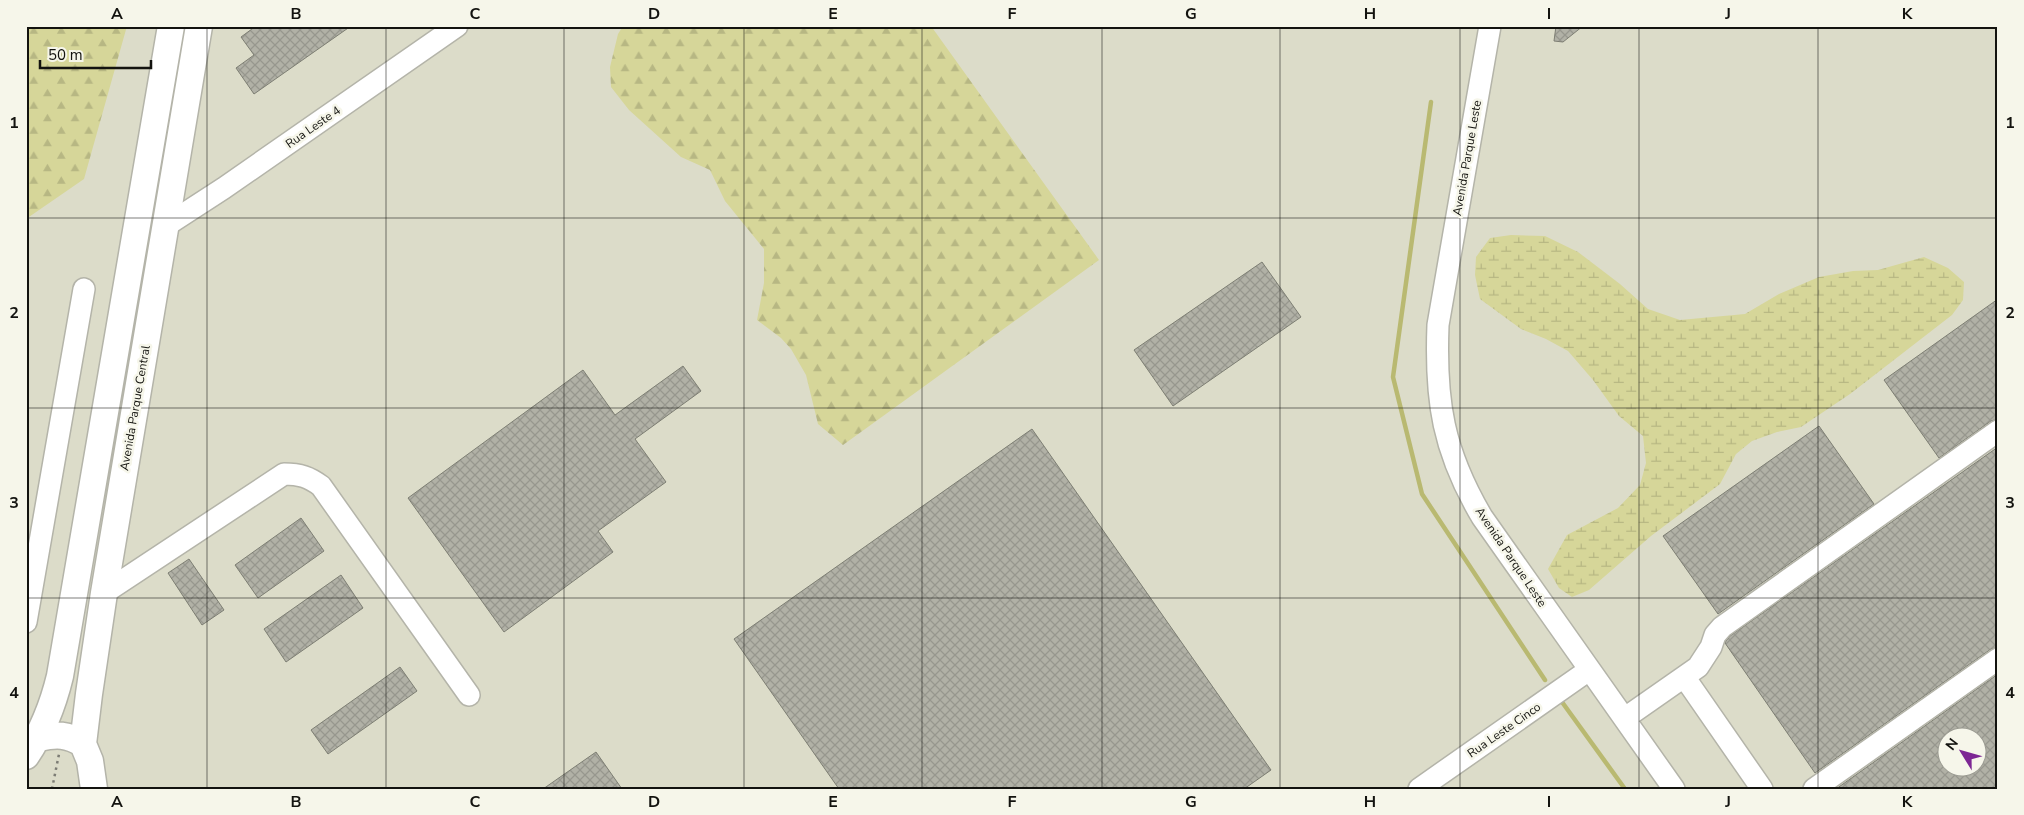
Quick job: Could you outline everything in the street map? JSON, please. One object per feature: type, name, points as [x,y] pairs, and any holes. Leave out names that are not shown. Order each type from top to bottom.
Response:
[{"type":"main road","points":[[32,747],[52,706],[60,676],[171,26]]},
{"type":"main road","name":"Avenida Parque Central","points":[[94,789],[90,761],[83,744],[104,593],[199,26]]},
{"type":"main road","points":[[32,747],[53,734],[74,738],[83,744]]},
{"type":"street","name":"Rua Leste 4","points":[[167,225],[224,188],[457,26]]},
{"type":"street","name":"Avenida Parque Leste","points":[[1490,26],[1438,325],[1437,360],[1443,425],[1453,458],[1471,499],[1482,517],[1674,789]]},
{"type":"street","points":[[26,622],[84,289]]},
{"type":"street","points":[[1624,718],[1685,678],[1698,667],[1715,635],[1722,627],[1998,431]]},
{"type":"street","points":[[104,593],[284,474],[298,474],[310,477],[321,486],[469,695]]},
{"type":"street","points":[[1814,789],[1998,659]]},
{"type":"street","name":"Rua Leste Cinco","points":[[1419,789],[1589,670]]},
{"type":"street","points":[[1685,678],[1762,789]]},
{"type":"shaded area","points":[[26,26],[1998,26],[1998,789],[26,789]]},
{"type":"green space","points":[[26,26],[127,26],[84,179],[26,219]]},
{"type":"green space","points":[[623,26],[931,26],[1099,260],[843,445],[818,424],[806,375],[791,349],[781,338],[757,320],[764,283],[764,249],[725,201],[710,170],[681,157],[629,110],[611,87],[610,67],[618,34]]},
{"type":"green space","points":[[1511,235],[1545,236],[1578,252],[1620,284],[1648,309],[1680,320],[1745,314],[1779,294],[1819,277],[1853,271],[1878,270],[1924,257],[1948,268],[1964,282],[1963,300],[1952,315],[1850,394],[1801,427],[1777,432],[1752,441],[1736,454],[1720,484],[1651,536],[1589,590],[1572,597],[1559,588],[1548,569],[1567,535],[1618,508],[1640,485],[1646,463],[1643,436],[1619,416],[1593,380],[1568,351],[1546,339],[1521,329],[1480,299],[1475,275],[1476,257],[1490,238]]},
{"type":"building","points":[[256,26],[351,26],[254,94],[236,68],[254,55],[241,37]]},
{"type":"building","points":[[1556,26],[1583,26],[1563,42],[1554,41]]},
{"type":"building","points":[[1262,262],[1301,317],[1173,406],[1134,350]]},
{"type":"building","points":[[1998,299],[1998,419],[1991,421],[1939,458],[1884,380]]},
{"type":"building","points":[[683,366],[701,391],[635,439],[666,482],[598,531],[613,552],[504,632],[408,498],[583,370],[615,415]]},
{"type":"building","points":[[1819,426],[1874,504],[1718,614],[1663,536]]},
{"type":"building","points":[[1032,429],[1271,770],[1244,789],[839,789],[734,639]]},
{"type":"building","points":[[1998,447],[1998,647],[1991,649],[1815,773],[1725,643],[1726,641],[1730,636]]},
{"type":"building","points":[[301,518],[324,551],[258,598],[235,565]]},
{"type":"building","points":[[189,559],[224,610],[202,625],[168,573]]},
{"type":"building","points":[[341,575],[363,608],[286,662],[264,629]]},
{"type":"building","points":[[400,667],[417,691],[328,754],[311,730]]},
{"type":"building","points":[[1998,674],[1998,789],[1836,789]]},
{"type":"building","points":[[596,752],[622,789],[543,789]]},
{"type":"waterway","points":[[1431,102],[1393,377],[1422,494],[1545,680]]},
{"type":"waterway","points":[[1562,702],[1625,789]]}]
